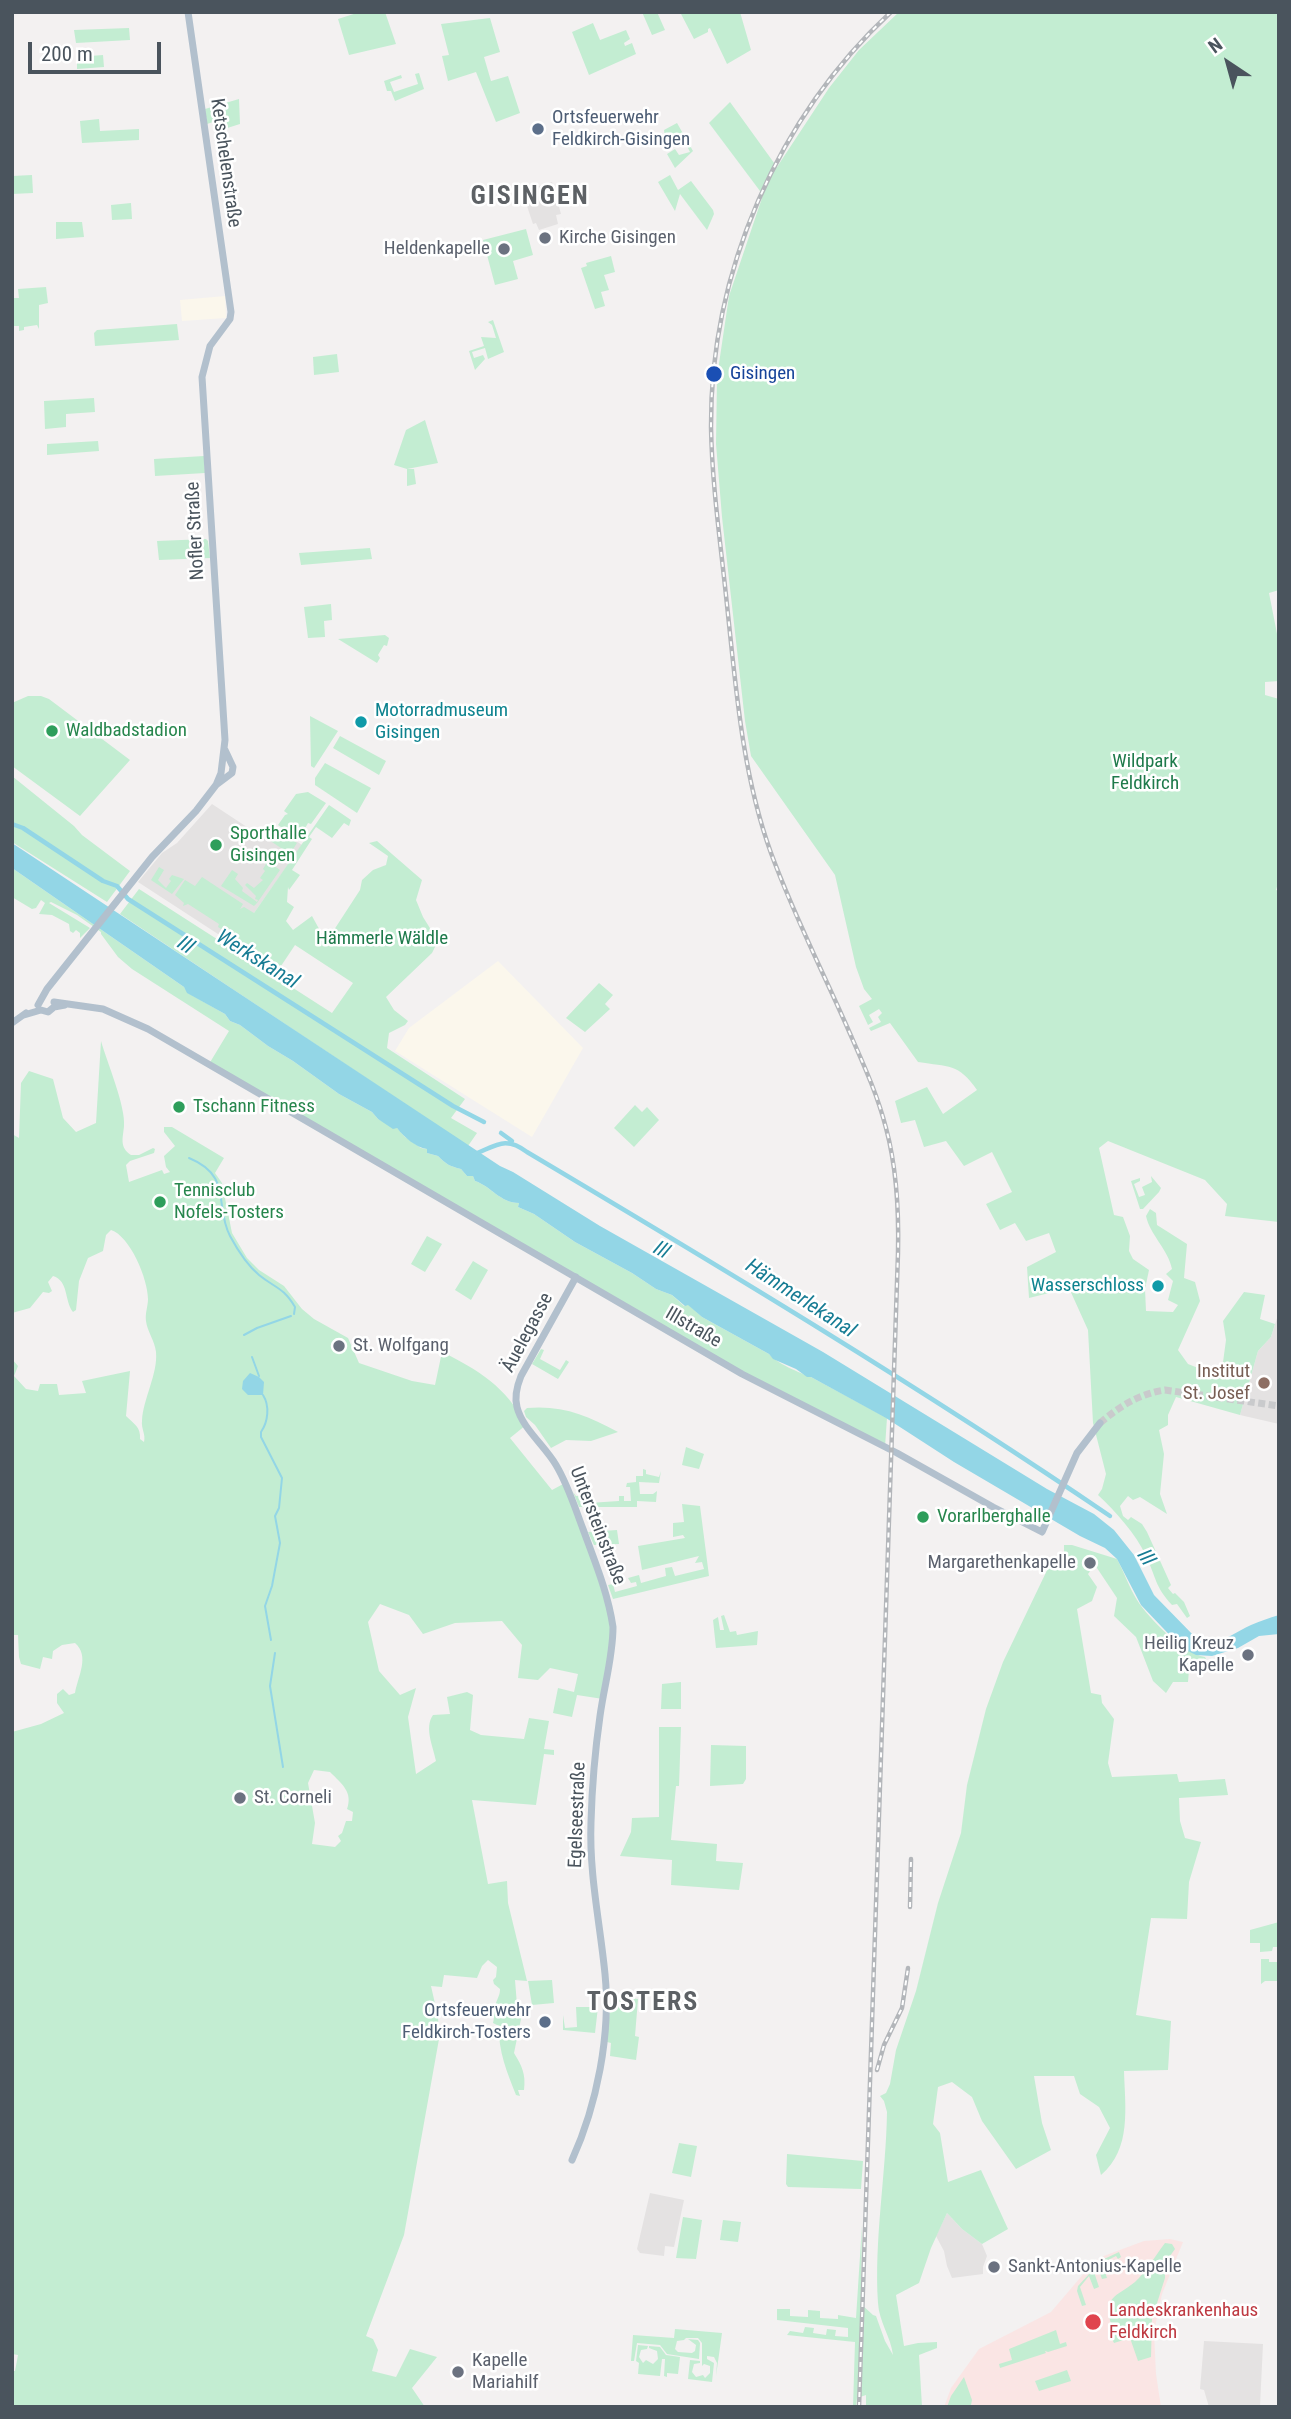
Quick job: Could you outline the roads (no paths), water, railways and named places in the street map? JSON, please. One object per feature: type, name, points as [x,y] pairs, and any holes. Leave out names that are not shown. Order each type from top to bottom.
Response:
[{"type":"main road","name":"Ketschelenstraße","points":[[188,12],[230,318]]},
{"type":"main road","name":"Nofler Straße","points":[[226,763],[202,377],[210,346],[230,318]]},
{"type":"main road","points":[[51,1001],[39,1001],[40,1007],[48,1012],[51,1001],[51,985],[132,881],[224,774],[233,771],[226,763],[220,767],[224,774]]},
{"type":"main road","name":"Illstraße","points":[[51,1001],[99,1008],[124,1017],[742,1374],[897,1453],[1042,1532],[1081,1447],[1100,1423]]},
{"type":"main road","points":[[12,1023],[40,1007]]},
{"type":"main road","name":"Äuelegasse","points":[[517,1406],[516,1390],[521,1376],[576,1277]]},
{"type":"main road","name":"Untersteinstraße","points":[[517,1406],[520,1416],[554,1462],[568,1489],[603,1582],[613,1627]]},
{"type":"main road","name":"Egelseestraße","points":[[572,2160],[593,2101],[591,2098],[602,2007],[606,2004],[605,1973],[590,1866],[595,1755],[613,1627]]},
{"type":"water","points":[[12,843],[500,1166],[823,1352],[1047,1489],[1094,1514],[1114,1530],[1134,1555],[1154,1595],[1197,1639],[1219,1641],[1279,1615],[1279,1634],[1259,1636],[1238,1648],[1212,1656],[1196,1655],[1182,1648],[1141,1605],[1117,1559],[1105,1548],[954,1462],[886,1418],[773,1359],[769,1354],[702,1317],[672,1295],[656,1289],[575,1242],[534,1214],[518,1207],[519,1203],[506,1200],[475,1181],[473,1176],[467,1176],[461,1169],[427,1153],[427,1149],[410,1141],[397,1128],[393,1129],[372,1112],[339,1094],[240,1025],[230,1021],[225,1014],[187,993],[184,987],[12,868]]},
{"type":"water","points":[[250,1373],[264,1382],[263,1395],[248,1395],[242,1389],[243,1381]]},
{"type":"waterway","name":"Werkskanal","points":[[12,824],[23,828],[103,881],[117,886],[128,899],[453,1106],[484,1122]]},
{"type":"waterway","name":"Werkskanal","points":[[501,1133],[512,1141]]},
{"type":"waterway","name":"Hämmerlekanal","points":[[475,1154],[507,1143],[520,1147],[894,1375],[1110,1516]]},
{"type":"waterway","points":[[189,1158],[203,1165],[217,1182],[225,1224],[246,1262],[287,1295],[295,1307],[294,1314]]},
{"type":"waterway","points":[[244,1335],[291,1316]]},
{"type":"waterway","points":[[252,1357],[259,1376]]},
{"type":"waterway","points":[[263,1395],[267,1414],[261,1437],[282,1478],[279,1508],[275,1516],[280,1543],[272,1586],[265,1606],[271,1640]]},
{"type":"waterway","points":[[275,1653],[270,1686],[283,1767]]},
{"type":"tunnel","points":[[1100,1423],[1130,1402],[1165,1390],[1279,1406]]},
{"type":"railway","points":[[859,2407],[898,1253],[896,1190],[890,1143],[878,1102],[771,853],[753,792],[734,668],[715,494],[711,427],[714,369],[723,312],[738,255],[758,201],[784,149],[815,99],[851,54],[891,12]]},
{"type":"railway","points":[[910,1907],[911,1859]]},
{"type":"railway","points":[[877,2070],[884,2045],[902,2008],[908,1968]]},
{"type":"place","name":"Ortsfeuerwehr Feldkirch-Gisingen","points":[[538,129]]},
{"type":"place","name":"Kirche Gisingen","points":[[545,238]]},
{"type":"place","name":"Heldenkapelle","points":[[504,249]]},
{"type":"place","name":"Gisingen","points":[[714,374]]},
{"type":"place","name":"Motorradmuseum Gisingen","points":[[361,722]]},
{"type":"place","name":"Waldbadstadion","points":[[52,731]]},
{"type":"place","name":"Sporthalle Gisingen","points":[[216,845]]},
{"type":"place","name":"Tschann Fitness","points":[[179,1107]]},
{"type":"place","name":"Tennisclub Nofels-Tosters","points":[[160,1202]]},
{"type":"place","name":"Wasserschloss","points":[[1158,1286]]},
{"type":"place","name":"St. Wolfgang","points":[[339,1346]]},
{"type":"place","name":"Institut St. Josef","points":[[1264,1383]]},
{"type":"place","name":"Vorarlberghalle","points":[[923,1517]]},
{"type":"place","name":"Margarethenkapelle","points":[[1090,1563]]},
{"type":"place","name":"Heilig Kreuz Kapelle","points":[[1248,1655]]},
{"type":"place","name":"St. Corneli","points":[[240,1798]]},
{"type":"place","name":"Ortsfeuerwehr Feldkirch-Tosters","points":[[545,2022]]},
{"type":"place","name":"Sankt-Antonius-Kapelle","points":[[994,2267]]},
{"type":"place","name":"Landeskrankenhaus Feldkirch","points":[[1093,2322]]},
{"type":"place","name":"Kapelle Mariahilf","points":[[458,2372]]},
{"type":"district","name":"GISINGEN","points":[[530,197]]},
{"type":"district","name":"TOSTERS","points":[[643,2003]]},
{"type":"park label","name":"Wildpark Feldkirch","points":[[1145,773]]},
{"type":"park label","name":"Hämmerle Wäldle","points":[[382,939]]},
{"type":"water label","name":"Ill","points":[[185,946]]},
{"type":"water label","name":"Ill","points":[[661,1251]]},
{"type":"water label","name":"Ill","points":[[1145,1558]]}]
